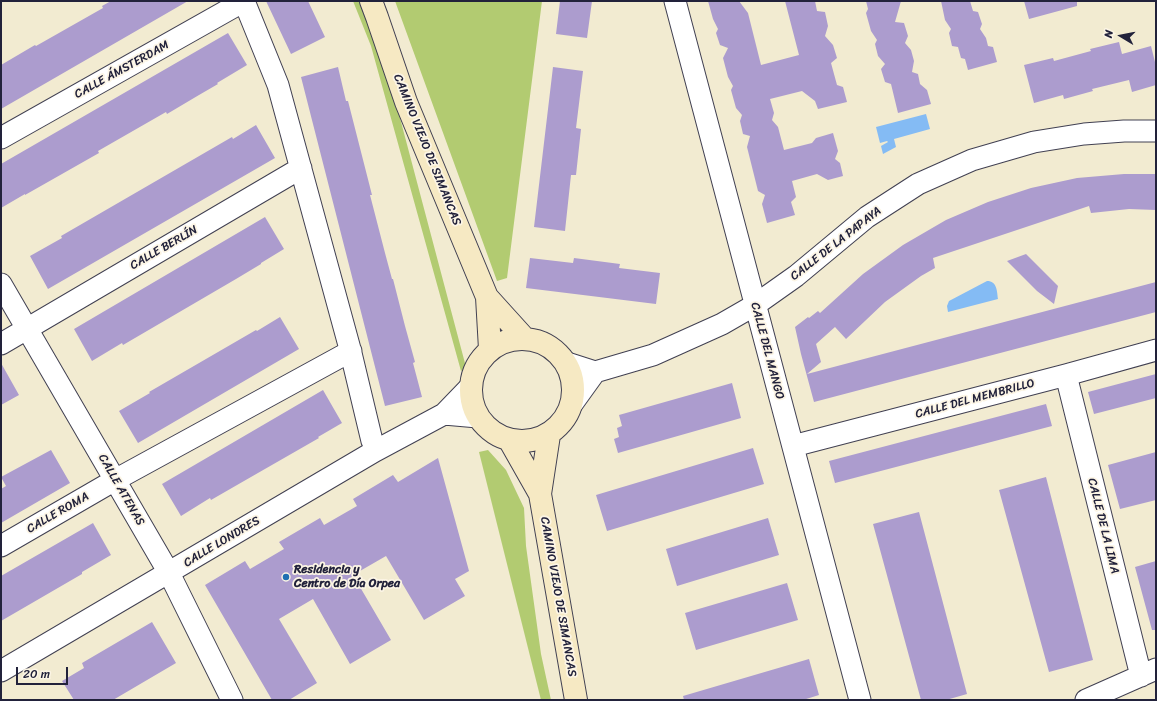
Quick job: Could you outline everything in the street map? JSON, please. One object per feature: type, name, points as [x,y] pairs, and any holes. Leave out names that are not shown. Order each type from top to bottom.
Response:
[{"type":"main road","name":"CAMINO VIEJO DE SIMANCAS","points":[[371,1],[406,102],[487,297],[490,349]]},
{"type":"main road","name":"CAMINO VIEJO DE SIMANCAS","points":[[487,297],[525,339]]},
{"type":"main road","points":[[525,339],[539,341],[549,346],[559,353],[567,363],[572,375],[574,387],[572,404],[565,420],[550,435],[530,440],[510,440],[489,430],[478,416],[472,402],[471,386],[474,372],[482,357],[490,349],[499,343],[525,339]]},
{"type":"main road","name":"CAMINO VIEJO DE SIMANCAS","points":[[540,494],[550,435]]},
{"type":"main road","name":"CAMINO VIEJO DE SIMANCAS","points":[[510,440],[540,494],[576,700]]},
{"type":"street","name":"CALLE ÁMSTERDAM","points":[[1,138],[244,1],[280,93],[301,168]]},
{"type":"street","name":"CALLE DEL MANGO","points":[[675,1],[860,700]]},
{"type":"street","name":"CALLE DE LA PAPAYA","points":[[595,372],[653,355],[722,324],[755,305],[796,276],[867,218],[918,184],[972,160],[1034,142],[1084,134],[1124,130],[1156,131]]},
{"type":"street","name":"CALLE BERLÍN","points":[[27,328],[301,168]]},
{"type":"street","points":[[301,168],[351,351],[372,441]]},
{"type":"street","name":"CALLE ATENAS","points":[[1,284],[169,573],[232,700]]},
{"type":"street","points":[[1,344],[27,328]]},
{"type":"street","name":"CALLE DEL MEMBRILLO","points":[[793,446],[1156,350]]},
{"type":"street","points":[[115,480],[351,351]]},
{"type":"street","points":[[567,363],[595,372],[572,404]]},
{"type":"street","name":"CALLE DE LA LIMA","points":[[1066,375],[1149,673]]},
{"type":"street","name":"CALLE LONDRES","points":[[1,671],[375,451],[444,414],[471,386]]},
{"type":"street","points":[[444,414],[478,416]]},
{"type":"street","name":"CALLE ROMA","points":[[1,546],[115,480]]},
{"type":"street","points":[[1086,700],[1149,673]]},
{"type":"green space","points":[[353,1],[362,1],[396,103],[466,367],[461,371],[371,46]]},
{"type":"green space","points":[[395,1],[542,1],[507,278],[497,281]]},
{"type":"green space","points":[[488,450],[506,470],[524,508],[526,546],[541,654],[551,700],[541,700],[479,452]]},
{"type":"water","points":[[926,114],[930,129],[894,139],[896,147],[883,154],[881,146],[888,142],[880,143],[876,127]]},
{"type":"water","points":[[987,281],[990,281],[995,285],[998,299],[948,312],[947,306],[949,301]]},
{"type":"building","points":[[111,1],[188,1],[1,109],[1,65],[103,8],[102,6]]},
{"type":"building","points":[[266,1],[308,1],[325,37],[291,54]]},
{"type":"building","points":[[560,1],[592,1],[587,38],[556,34]]},
{"type":"building","points":[[708,1],[739,1],[748,13],[761,65],[799,55],[785,1],[815,1],[817,11],[825,12],[828,26],[825,36],[833,45],[837,58],[831,63],[837,85],[843,87],[847,102],[818,109],[815,101],[802,91],[770,99],[774,113],[772,120],[778,127],[784,150],[812,143],[816,138],[833,133],[838,151],[835,159],[840,163],[843,176],[828,180],[817,174],[792,181],[796,197],[791,202],[795,215],[767,223],[762,204],[765,195],[758,191],[747,147],[750,136],[743,134],[740,121],[742,115],[736,108],[731,90],[733,86],[728,77],[723,58],[728,48],[720,45],[716,33],[718,29],[713,19]]},
{"type":"building","points":[[866,1],[901,1],[895,22],[904,23],[908,36],[905,43],[911,50],[914,61],[912,72],[918,74],[920,84],[927,90],[931,104],[898,113],[891,84],[885,82],[881,69],[885,64],[878,56],[875,44],[877,40],[871,31],[866,13],[868,9]]},
{"type":"building","points":[[941,1],[970,1],[973,11],[978,12],[982,24],[980,29],[986,38],[988,46],[993,47],[997,62],[968,70],[965,59],[961,58],[958,47],[952,46],[949,33],[951,29],[945,20]]},
{"type":"building","points":[[1024,1],[1077,1],[1077,6],[1029,19]]},
{"type":"building","points":[[228,33],[247,65],[167,114],[166,112],[98,151],[99,153],[1,208],[1,164]]},
{"type":"building","points":[[1119,42],[1122,54],[1151,46],[1156,66],[1156,85],[1132,92],[1129,80],[1092,89],[1093,91],[1064,99],[1063,95],[1034,103],[1024,65],[1053,58],[1054,61],[1091,51],[1090,49]]},
{"type":"building","points":[[338,67],[372,195],[370,195],[385,253],[415,362],[413,363],[422,397],[385,406],[301,77]]},
{"type":"building","points":[[553,67],[583,71],[576,128],[581,129],[576,175],[571,175],[565,231],[534,227]]},
{"type":"building","points":[[256,125],[275,158],[48,289],[30,256],[62,238],[61,236],[232,137],[233,139]]},
{"type":"building","points":[[1124,174],[1156,174],[1156,210],[1129,209],[1091,213],[1089,206],[933,258],[935,268],[921,276],[885,302],[846,339],[835,327],[816,344],[821,362],[807,374],[1156,282],[1156,312],[814,402],[795,327],[818,311],[820,313],[863,274],[903,245],[946,220],[988,202],[1031,188],[1077,178]]},
{"type":"building","points":[[265,217],[284,249],[123,345],[122,343],[92,361],[74,329]]},
{"type":"building","points":[[1026,254],[1058,286],[1054,304],[1037,291],[1007,261]]},
{"type":"building","points":[[530,258],[573,263],[574,258],[620,264],[619,268],[660,273],[656,304],[526,288]]},
{"type":"building","points":[[280,317],[299,349],[138,443],[119,411],[150,393],[149,392]]},
{"type":"building","points":[[1,363],[19,395],[1,405]]},
{"type":"building","points":[[1156,374],[1156,398],[1094,414],[1088,392]]},
{"type":"building","points":[[732,383],[741,418],[618,453],[614,439],[619,437],[617,428],[622,426],[619,415]]},
{"type":"building","points":[[323,390],[342,423],[318,437],[319,438],[211,500],[210,498],[181,516],[162,484]]},
{"type":"building","points":[[1046,404],[1052,426],[835,483],[829,461]]},
{"type":"building","points":[[753,448],[764,484],[607,531],[596,495]]},
{"type":"building","points":[[51,450],[70,483],[1,523],[1,489],[6,486],[1,477]]},
{"type":"building","points":[[1156,452],[1156,500],[1120,509],[1108,465]]},
{"type":"building","name":"Residencia y Centro de Día Orpea","points":[[438,458],[469,571],[455,579],[465,596],[424,620],[386,556],[353,575],[391,640],[350,664],[313,599],[279,619],[317,683],[289,700],[272,700],[205,585],[245,561],[250,569],[284,549],[279,542],[320,518],[324,525],[357,506],[353,499],[393,475],[398,482]]},
{"type":"building","points":[[1046,477],[1093,660],[1049,672],[999,490]]},
{"type":"building","points":[[919,512],[967,694],[946,700],[921,700],[873,524]]},
{"type":"building","points":[[768,518],[779,555],[677,586],[666,549]]},
{"type":"building","points":[[93,523],[111,555],[82,572],[82,574],[1,621],[1,576]]},
{"type":"building","points":[[1156,561],[1156,630],[1152,630],[1135,567]]},
{"type":"building","points":[[787,583],[798,620],[696,650],[685,613]]},
{"type":"building","points":[[152,622],[176,663],[113,700],[74,700],[62,681],[84,668],[82,663]]},
{"type":"building","points":[[809,659],[819,695],[803,700],[684,700],[683,696]]},
{"type":"place","name":"Residencia y Centro de Día Orpea","points":[[286,577]]}]
